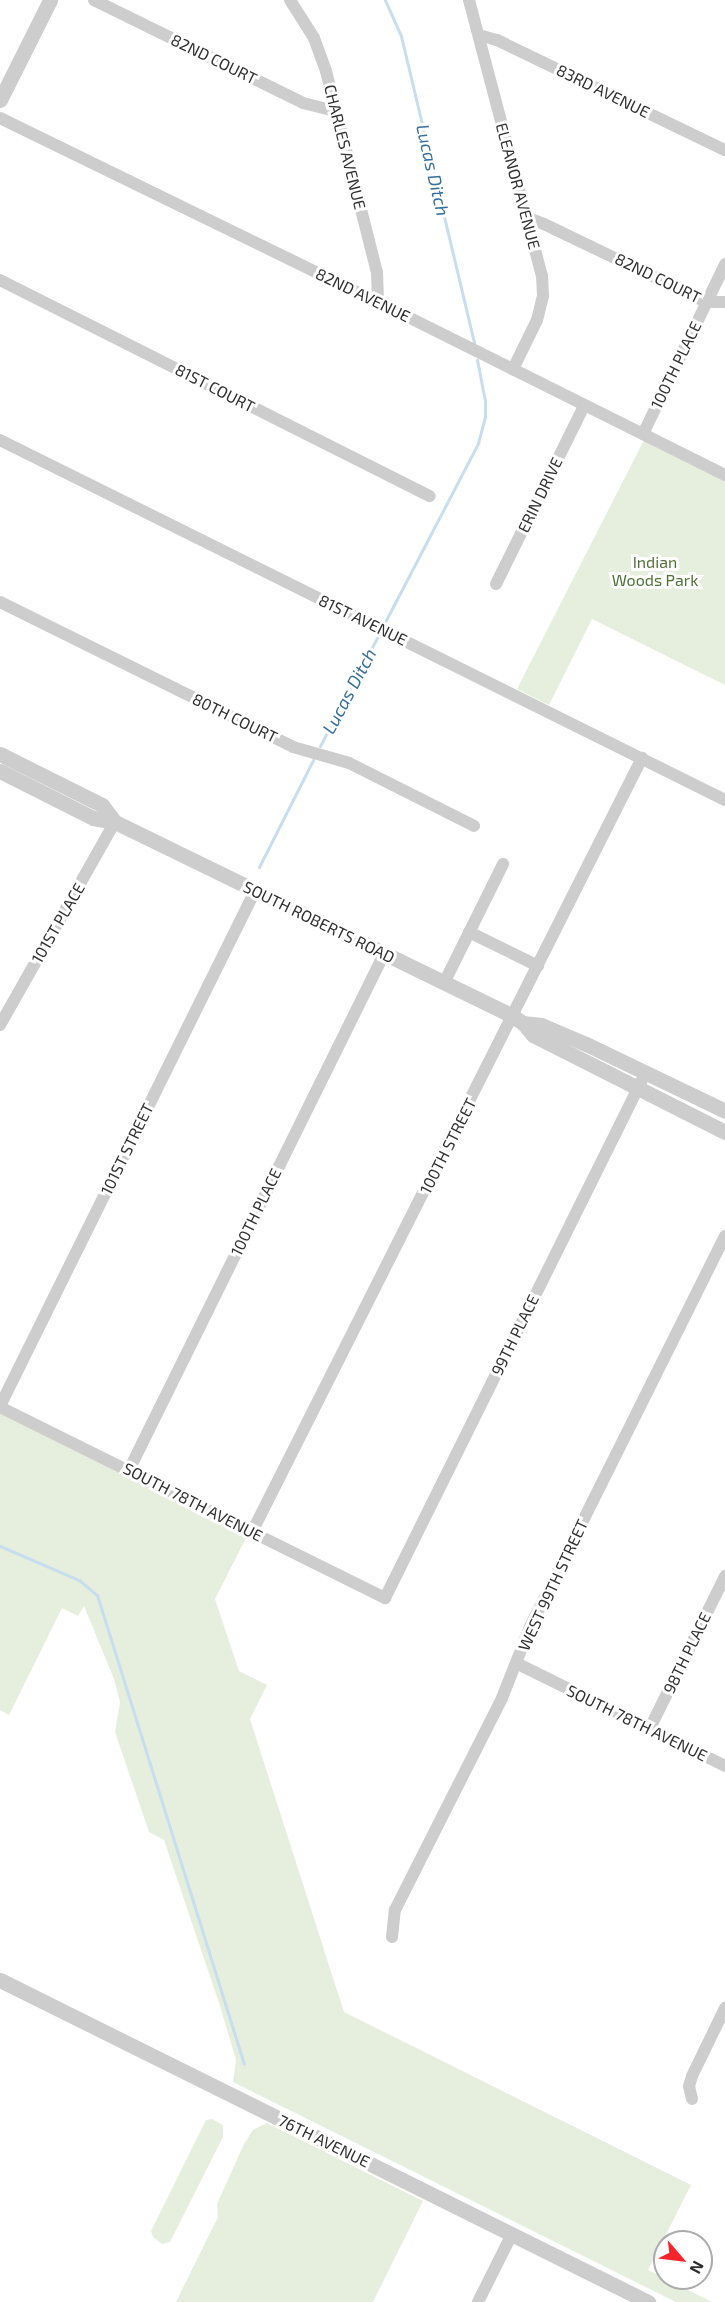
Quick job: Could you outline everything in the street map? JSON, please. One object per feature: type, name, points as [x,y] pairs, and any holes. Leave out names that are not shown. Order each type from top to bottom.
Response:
[{"type":"street","points":[[0,100],[50,0]]},
{"type":"street","name":"82ND COURT","points":[[94,0],[303,103],[336,111]]},
{"type":"street","name":"CHARLES AVENUE","points":[[290,0],[306,22],[321,54],[377,272],[378,302]]},
{"type":"street","name":"ELEANOR AVENUE","points":[[469,0],[542,276],[543,296],[537,320],[513,369]]},
{"type":"street","name":"83RD AVENUE","points":[[479,35],[497,40],[725,150]]},
{"type":"street","name":"82ND AVENUE","points":[[0,118],[378,302],[725,475]]},
{"type":"street","name":"82ND COURT","points":[[526,217],[706,302],[725,302]]},
{"type":"street","name":"100TH PLACE","points":[[643,434],[725,264]]},
{"type":"street","name":"81ST COURT","points":[[0,280],[430,496]]},
{"type":"street","name":"ERIN DRIVE","points":[[496,584],[584,406]]},
{"type":"street","name":"81ST AVENUE","points":[[0,440],[725,800]]},
{"type":"street","name":"80TH COURT","points":[[0,602],[293,747],[349,763],[474,826]]},
{"type":"street","name":"SOUTH ROBERTS ROAD","points":[[0,754],[102,805],[115,822]]},
{"type":"street","name":"100TH STREET","points":[[252,1532],[519,1020],[538,966],[642,758]]},
{"type":"street","name":"SOUTH ROBERTS ROAD","points":[[0,771],[93,818],[115,822],[519,1020],[541,1025],[646,1072],[725,1112]]},
{"type":"street","name":"101ST PLACE","points":[[0,1025],[115,822]]},
{"type":"street","points":[[444,983],[503,864]]},
{"type":"street","name":"101ST STREET","points":[[0,1407],[255,891]]},
{"type":"street","points":[[469,932],[538,966]]},
{"type":"street","name":"100TH PLACE","points":[[129,1470],[384,954]]},
{"type":"street","name":"SOUTH ROBERTS ROAD","points":[[519,1020],[532,1035],[637,1090],[725,1132]]},
{"type":"street","name":"99TH PLACE","points":[[385,1598],[646,1072]]},
{"type":"street","name":"WEST 99TH STREET","points":[[392,1937],[395,1910],[502,1698],[530,1627],[725,1236]]},
{"type":"street","name":"SOUTH 78TH AVENUE","points":[[0,1407],[385,1598]]},
{"type":"street","name":"98TH PLACE","points":[[649,1730],[725,1576]]},
{"type":"street","name":"SOUTH 78TH AVENUE","points":[[516,1664],[725,1766]]},
{"type":"street","name":"76TH AVENUE","points":[[0,1980],[648,2302]]},
{"type":"street","points":[[692,2099],[689,2086],[692,2076],[725,2008]]},
{"type":"street","points":[[478,2302],[512,2235]]},
{"type":"green space","name":"Indian Woods Park","points":[[644,440],[725,480],[725,685],[592,619],[549,705],[517,689]]},
{"type":"green space","points":[[0,1410],[248,1534],[215,1599],[239,1671],[267,1685],[250,1719],[344,2012],[691,2185],[668,2230],[653,2230],[653,2260],[648,2270],[653,2272],[653,2290],[688,2290],[712,2302],[676,2302],[233,2082],[236,2060],[220,2006],[164,1840],[149,1832],[115,1732],[120,1702],[114,1679],[84,1606],[78,1616],[62,1608],[9,1715],[0,1710]]},
{"type":"green space","points":[[212,2119],[223,2125],[223,2137],[170,2242],[162,2244],[153,2237],[151,2231],[206,2120]]},
{"type":"green space","points":[[267,2123],[423,2201],[373,2302],[176,2302],[218,2217],[217,2204],[244,2144],[253,2130]]},
{"type":"waterway","name":"Lucas Ditch","points":[[385,0],[401,36],[474,342]]},
{"type":"waterway","name":"Lucas Ditch","points":[[385,622],[478,443],[485,417],[485,401],[477,360]]},
{"type":"waterway","name":"Lucas Ditch","points":[[320,746],[378,636]]},
{"type":"waterway","name":"Lucas Ditch","points":[[259,867],[313,760]]},
{"type":"waterway","points":[[0,1546],[79,1580],[97,1595],[244,2064]]}]
